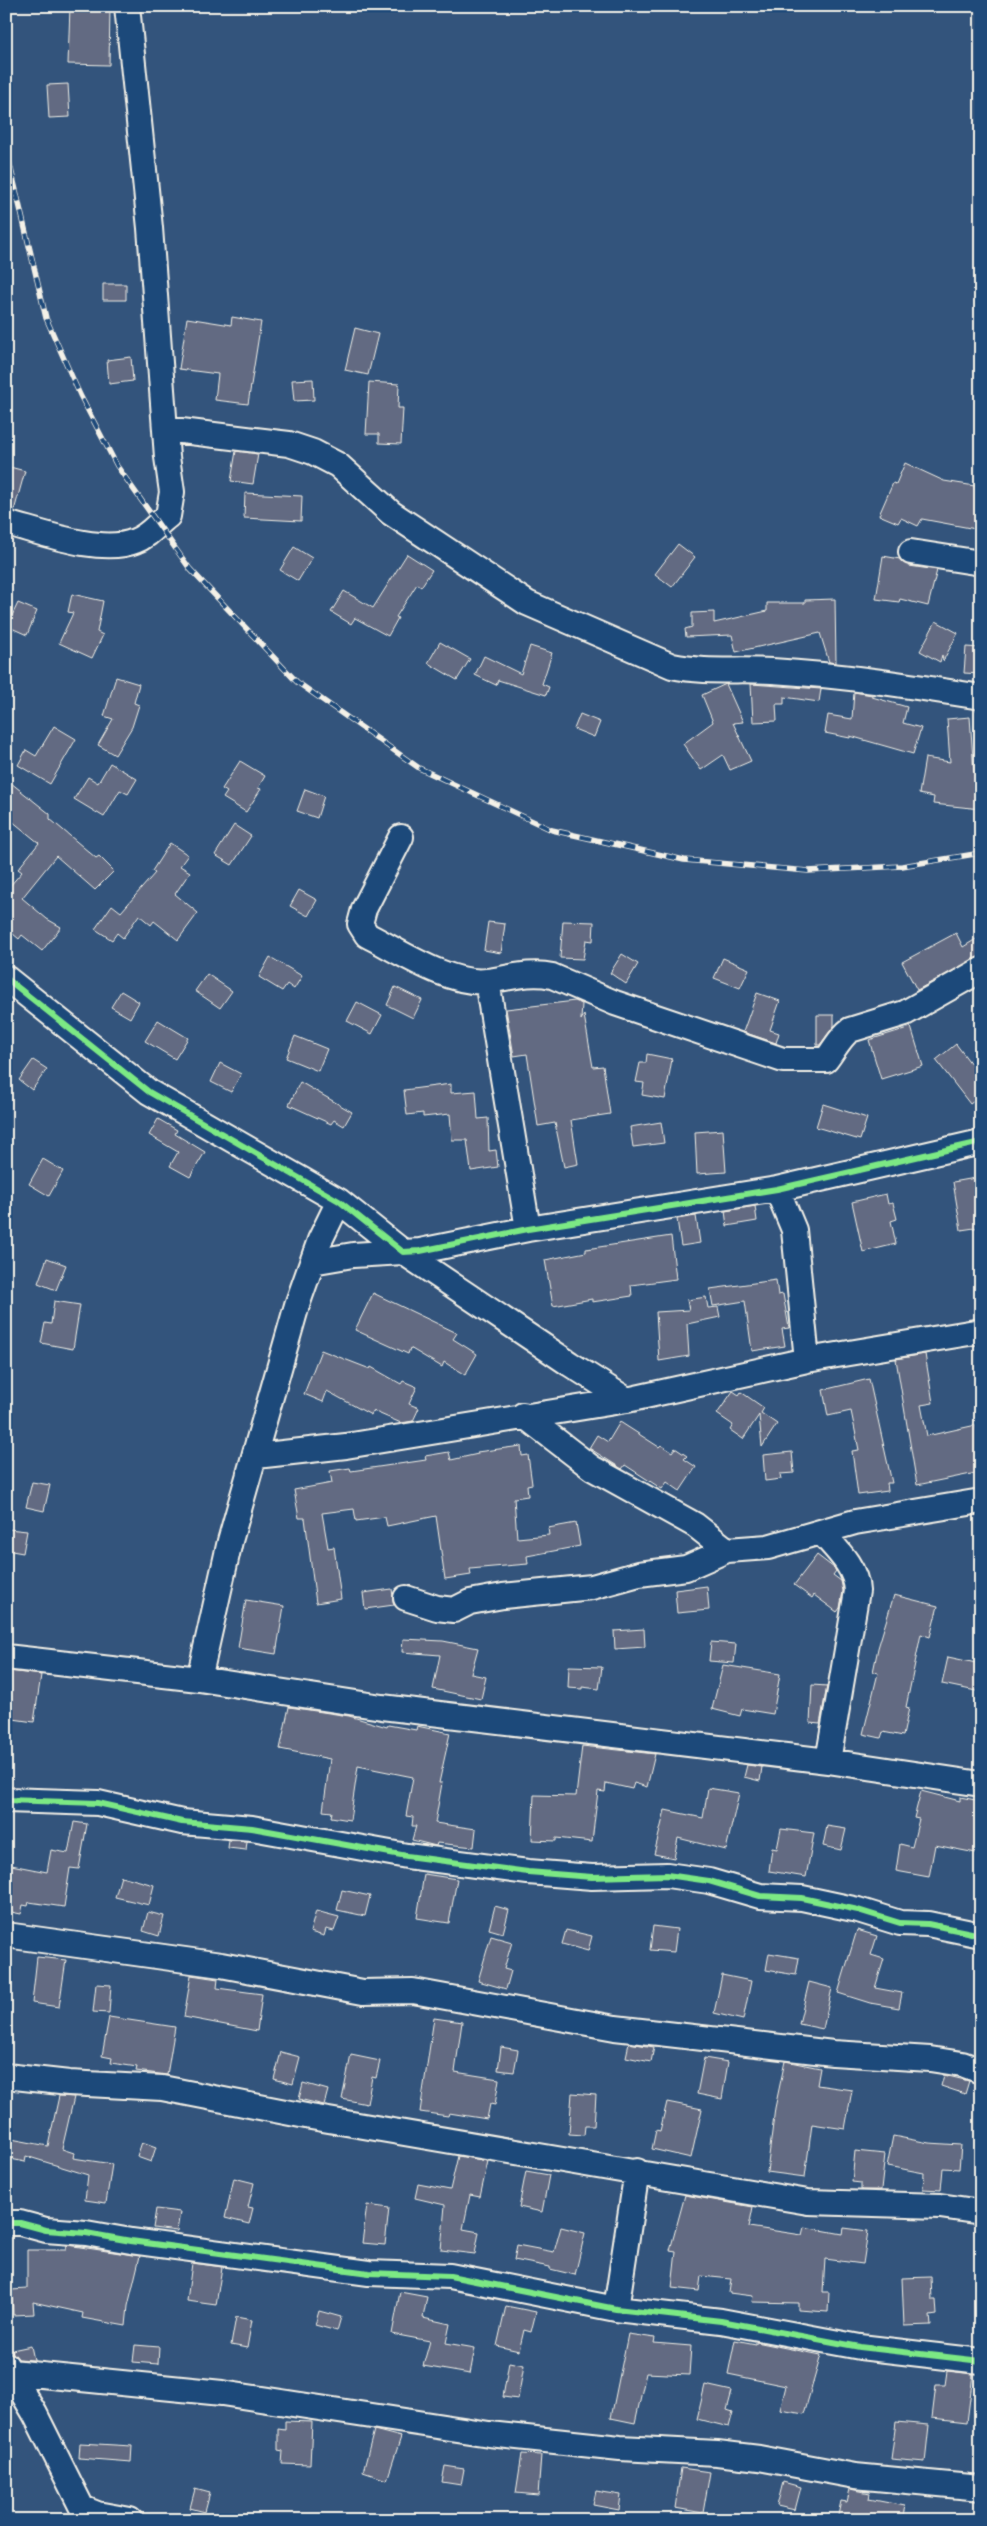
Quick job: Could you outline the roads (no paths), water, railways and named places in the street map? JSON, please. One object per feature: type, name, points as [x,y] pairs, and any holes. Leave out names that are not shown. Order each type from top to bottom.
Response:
[{"type":"street","points":[[6,523],[62,538],[97,544],[119,545],[136,541],[160,526],[161,521],[168,516],[172,492],[130,12]]},
{"type":"street","points":[[165,429],[289,444],[313,452],[338,465],[391,513],[527,603],[672,666],[690,670],[772,671],[904,685],[981,697]]},
{"type":"street","points":[[911,552],[981,563]]},
{"type":"street","points":[[401,837],[364,909],[360,924],[367,935],[453,978],[487,981],[508,976],[543,974],[552,976],[615,1003],[783,1060],[809,1062],[826,1060],[840,1044],[843,1035],[850,1030],[905,1013],[981,970]]},
{"type":"street","points":[[6,978],[149,1092],[339,1201],[403,1252],[627,1400]]},
{"type":"street","points":[[487,981],[528,1229]]},
{"type":"street","points":[[312,1262],[353,1255],[420,1252],[528,1229],[777,1188],[981,1142]]},
{"type":"street","points":[[794,1230],[807,1182]]},
{"type":"street","points":[[777,1188],[794,1230],[807,1360]]},
{"type":"street","points":[[199,1679],[230,1541],[256,1456],[297,1305],[312,1262],[339,1201]]},
{"type":"street","points":[[256,1456],[346,1446],[523,1415],[627,1400],[807,1360],[981,1331]]},
{"type":"street","points":[[523,1415],[592,1468],[695,1525],[727,1550]]},
{"type":"street","points":[[406,1598],[437,1608],[454,1610],[470,1602],[503,1596],[592,1586],[639,1574],[686,1568],[727,1550],[768,1547],[855,1522],[981,1501]]},
{"type":"street","points":[[821,1532],[849,1565],[856,1579],[857,1591],[828,1761]]},
{"type":"street","points":[[6,1656],[199,1679],[382,1708],[828,1761],[981,1784]]},
{"type":"street","points":[[6,1800],[98,1803],[182,1822],[252,1828],[407,1856],[528,1872],[592,1876],[667,1875],[709,1881],[760,1896],[802,1898],[858,1910],[900,1923],[928,1924],[981,1935]]},
{"type":"street","points":[[6,1935],[221,1965],[363,1992],[413,1991],[615,2028],[833,2053],[930,2060],[962,2064],[981,2071]]},
{"type":"street","points":[[6,2076],[69,2083],[162,2088],[311,2117],[808,2202],[940,2206],[981,2212]]},
{"type":"street","points":[[616,2309],[637,2172]]},
{"type":"street","points":[[6,2223],[20,2223],[46,2230],[86,2233],[131,2241],[369,2273],[450,2276],[616,2309],[721,2321],[860,2347],[981,2361]]},
{"type":"street","points":[[8,2368],[222,2393],[489,2434],[620,2448],[717,2453],[759,2458],[855,2476],[981,2488]]},
{"type":"street","points":[[8,2368],[82,2508],[97,2514],[130,2520]]},
{"type":"railway","points":[[6,148],[46,318],[80,395],[117,466],[190,569],[297,682],[419,768],[552,830],[684,860],[808,871],[902,866],[981,853]]}]
